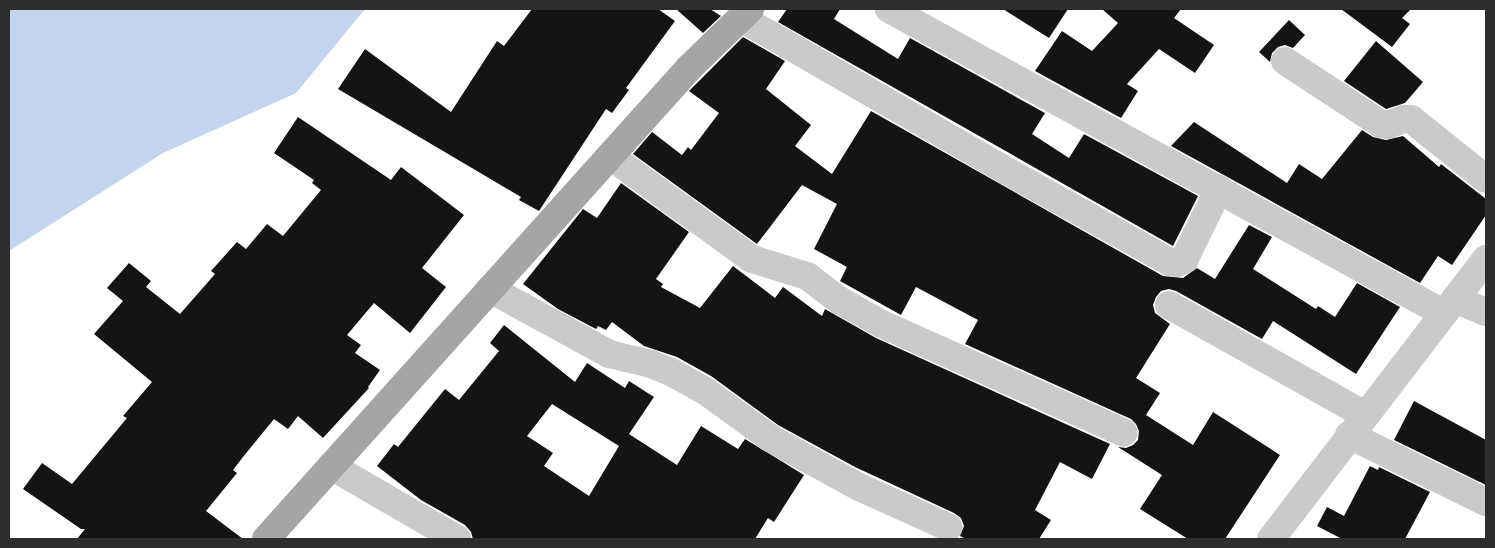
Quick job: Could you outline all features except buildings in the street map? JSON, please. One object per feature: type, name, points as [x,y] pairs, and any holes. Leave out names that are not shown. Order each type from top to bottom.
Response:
[{"type":"main road","points":[[266,539],[689,68],[745,13]]},
{"type":"street","points":[[889,9],[1219,189],[1350,264],[1449,306],[1486,312]]},
{"type":"street","points":[[745,13],[1007,171],[1170,262],[1177,263],[1184,260],[1219,189]]},
{"type":"street","points":[[1285,61],[1381,124],[1388,125],[1404,119],[1411,119],[1486,179]]},
{"type":"street","points":[[610,156],[752,259],[807,276],[839,300],[882,324],[1124,433]]},
{"type":"street","points":[[1271,539],[1486,258]]},
{"type":"street","points":[[490,289],[609,354],[651,364],[671,372],[704,390],[770,438],[859,487],[948,527]]},
{"type":"street","points":[[1169,305],[1357,425],[1486,502]]},
{"type":"street","points":[[331,466],[458,539]]},
{"type":"water","points":[[9,9],[365,9],[296,93],[163,153],[9,251]]}]
